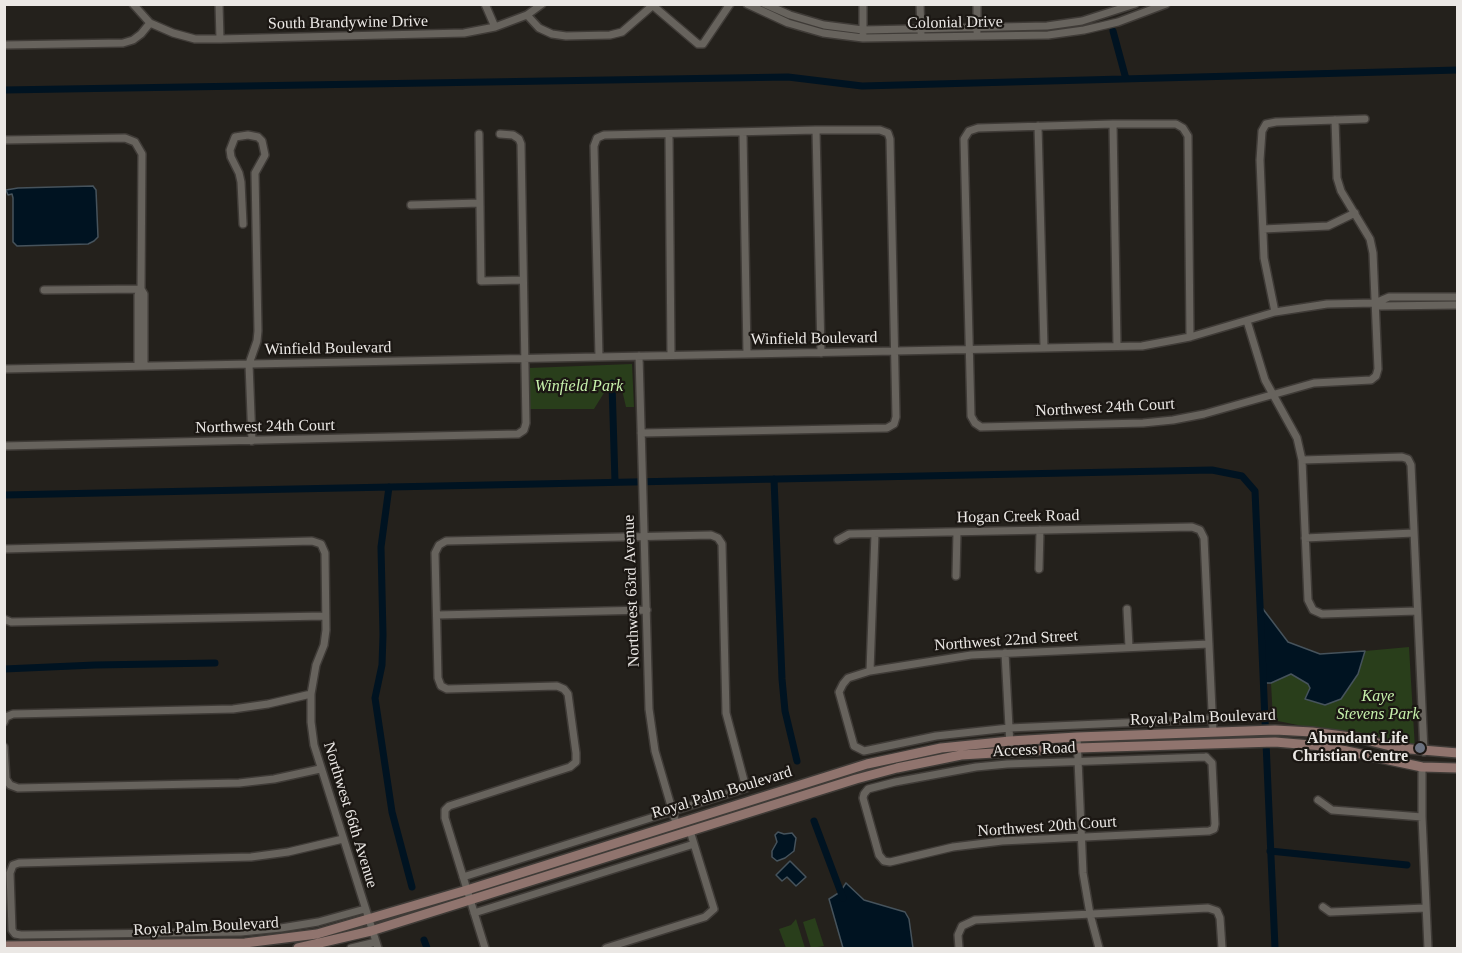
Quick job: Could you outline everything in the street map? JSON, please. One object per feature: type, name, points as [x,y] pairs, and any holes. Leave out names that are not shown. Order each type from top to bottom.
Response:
[{"type":"main road","name":"Royal Palm Boulevard","points":[[298,948],[371,931],[676,823],[894,757],[953,747],[1077,737],[1275,730],[1358,738],[1424,752],[1458,753]]},
{"type":"main road","name":"Royal Palm Boulevard","points":[[4,946],[244,943],[317,934],[469,895],[897,768],[961,755],[1077,748],[1275,742],[1341,749],[1422,767],[1458,768]]},
{"type":"main road","points":[[690,831],[690,826],[699,816]]},
{"type":"main road","points":[[662,839],[671,832],[676,823]]},
{"type":"street","points":[[4,45],[123,43],[133,40],[150,23],[133,4]]},
{"type":"street","points":[[219,4],[220,39]]},
{"type":"street","points":[[485,4],[495,27]]},
{"type":"street","name":"South Brandywine Drive","points":[[150,23],[172,33],[195,39],[432,35],[464,33],[495,27],[527,15],[542,4]]},
{"type":"street","points":[[527,15],[538,28],[552,34],[610,35],[622,32],[652,5],[698,44],[703,44],[730,4]]},
{"type":"street","name":"Colonial Drive","points":[[747,4],[788,23],[823,33],[863,38],[977,28],[1047,26],[1082,21],[1135,4]]},
{"type":"street","name":"Colonial Drive","points":[[765,4],[790,15],[824,25],[864,30],[977,37],[1048,35],[1084,30],[1118,22],[1166,4]]},
{"type":"street","points":[[863,4],[863,38]]},
{"type":"street","points":[[920,4],[921,34]]},
{"type":"street","points":[[977,4],[977,37]]},
{"type":"street","points":[[1115,12],[1118,22]]},
{"type":"street","points":[[1275,312],[1264,258],[1260,160],[1262,130],[1266,124],[1276,122],[1365,119]]},
{"type":"street","points":[[1335,120],[1337,178],[1341,190],[1370,239],[1373,253],[1375,303]]},
{"type":"street","points":[[1113,124],[1117,346]]},
{"type":"street","points":[[969,349],[964,139],[969,131],[978,128],[1176,124],[1183,128],[1188,136],[1190,337]]},
{"type":"street","points":[[1038,126],[1044,347]]},
{"type":"street","points":[[816,130],[821,353]]},
{"type":"street","points":[[599,357],[594,146],[597,138],[604,135],[816,130],[880,130],[888,133],[890,139],[895,351],[896,417],[894,424],[887,428],[641,433]]},
{"type":"street","points":[[742,133],[747,354]]},
{"type":"street","points":[[479,134],[481,281],[522,280]]},
{"type":"street","points":[[500,134],[513,135],[519,139],[521,144],[525,358]]},
{"type":"street","name":"Winfield Boulevard","points":[[243,224],[241,182],[230,150],[235,137],[248,135],[258,137],[262,141],[265,155],[255,173],[258,331],[249,364]]},
{"type":"street","points":[[669,135],[671,355]]},
{"type":"street","points":[[4,140],[125,138],[135,142],[142,154],[141,289],[138,295],[141,365]]},
{"type":"street","points":[[411,205],[480,203]]},
{"type":"street","points":[[1263,229],[1328,226],[1354,213]]},
{"type":"street","points":[[44,290],[141,289]]},
{"type":"street","name":"Winfield Boulevard","points":[[4,369],[1142,346],[1190,337],[1275,312],[1327,304],[1375,303],[1389,297],[1458,297]]},
{"type":"street","name":"Winfield Boulevard","points":[[1375,303],[1380,306],[1458,305]]},
{"type":"street","name":"Northwest 24th Court","points":[[969,349],[971,416],[981,427],[1143,423],[1173,420],[1272,396],[1291,388],[1314,383],[1371,380],[1376,376],[1378,369],[1375,303]]},
{"type":"street","points":[[1247,321],[1272,396],[1297,438],[1302,460],[1308,600],[1313,610],[1322,614],[1418,611]]},
{"type":"street","name":"Northwest 63rd Avenue","points":[[639,356],[648,699],[651,728],[676,823]]},
{"type":"street","name":"Northwest 24th Court","points":[[4,446],[518,434],[524,430],[526,423],[525,358]]},
{"type":"street","points":[[249,364],[252,441]]},
{"type":"street","points":[[1302,460],[1402,457],[1408,459],[1411,465],[1424,752]]},
{"type":"street","name":"Hogan Creek Road","points":[[838,540],[849,534],[1192,527],[1200,530],[1204,538],[1209,644]]},
{"type":"street","points":[[1039,569],[1040,530]]},
{"type":"street","points":[[956,576],[957,532]]},
{"type":"street","points":[[1305,538],[1414,533]]},
{"type":"street","points":[[870,671],[875,534]]},
{"type":"street","points":[[464,877],[746,788],[726,713],[722,544],[718,538],[711,535],[446,541],[439,545],[435,553],[438,678],[441,686],[447,689],[557,686],[564,689],[568,694],[576,762],[570,767],[449,806],[446,810],[445,818],[484,948]]},
{"type":"street","name":"Northwest 66th Avenue","points":[[4,549],[312,541],[321,544],[325,553],[324,645],[316,665],[311,694],[314,746],[377,945]]},
{"type":"street","points":[[1127,609],[1129,647]]},
{"type":"street","points":[[437,615],[647,610]]},
{"type":"street","points":[[4,619],[11,622],[325,616]]},
{"type":"street","points":[[1209,644],[1213,732]]},
{"type":"street","name":"Northwest 22nd Street","points":[[857,749],[854,746],[839,692],[848,678],[870,671],[1005,652],[1209,644]]},
{"type":"street","points":[[1005,652],[1011,751]]},
{"type":"street","points":[[5,720],[13,714],[233,709],[311,694]]},
{"type":"street","name":"Access Road","points":[[857,749],[864,751],[936,736],[1010,728],[1213,719]]},
{"type":"street","points":[[1077,737],[1083,873],[1090,914],[1100,948]]},
{"type":"street","points":[[4,747],[6,779],[10,785],[18,788],[239,783],[320,768]]},
{"type":"street","name":"Access Road","points":[[863,798],[868,789],[940,773],[1007,764],[1206,757],[1212,763]]},
{"type":"street","name":"Northwest 20th Court","points":[[863,798],[879,855],[884,861],[890,862],[953,847],[1002,841],[1209,831],[1214,829],[1212,763]]},
{"type":"street","points":[[1422,767],[1428,948]]},
{"type":"street","points":[[1318,800],[1332,810],[1422,817]]},
{"type":"street","points":[[606,948],[705,917],[714,909],[690,831]]},
{"type":"street","points":[[343,839],[288,852],[251,856],[19,863],[13,865],[10,873],[12,930],[15,934],[21,935],[241,932],[318,922],[365,909]]},
{"type":"street","points":[[474,913],[694,844]]},
{"type":"street","points":[[1323,907],[1330,912],[1426,908]]},
{"type":"street","points":[[959,948],[958,935],[962,926],[975,920],[1208,908],[1217,910],[1220,918],[1222,948]]},
{"type":"street","points":[[351,948],[377,945]]},
{"type":"green space","name":"Winfield Park","points":[[632,364],[634,407],[626,407],[622,390],[617,386],[607,388],[594,409],[530,409],[529,368]]},
{"type":"green space","name":"Kaye Stevens Park","points":[[1409,647],[1415,749],[1273,720],[1271,683],[1291,674],[1308,684],[1310,688],[1305,699],[1326,705],[1342,698],[1358,674],[1365,651]]},
{"type":"green space","points":[[815,918],[824,946],[811,948],[803,922]]},
{"type":"green space","points":[[796,919],[805,948],[786,948],[779,929],[791,925]]},
{"type":"water","points":[[93,186],[96,190],[98,237],[94,241],[88,244],[17,246],[13,242],[13,198],[12,194],[8,195],[6,190]]},
{"type":"water","points":[[1260,605],[1288,642],[1320,654],[1365,651],[1358,674],[1341,699],[1325,705],[1305,699],[1310,688],[1308,684],[1291,674],[1271,683],[1263,683]]},
{"type":"water","points":[[778,832],[792,833],[796,838],[794,851],[777,861],[772,857],[772,851],[777,842],[775,835]]},
{"type":"water","points":[[790,861],[806,877],[796,886],[787,877],[782,881],[776,875]]},
{"type":"water","points":[[846,883],[864,900],[905,912],[909,919],[913,948],[843,948],[829,899],[840,892]]},
{"type":"waterway","points":[[1113,31],[1126,79]]},
{"type":"waterway","points":[[4,90],[788,77],[862,86],[1458,70]]},
{"type":"waterway","points":[[612,383],[615,482]]},
{"type":"waterway","points":[[4,495],[1212,470],[1242,476],[1255,491],[1275,948]]},
{"type":"waterway","points":[[774,479],[782,679],[785,711],[797,761]]},
{"type":"waterway","points":[[389,487],[381,547],[382,665],[375,698],[392,812],[412,887]]},
{"type":"waterway","points":[[4,669],[215,663]]},
{"type":"waterway","points":[[814,821],[843,898]]},
{"type":"waterway","points":[[1270,851],[1407,865]]},
{"type":"waterway","points":[[424,940],[427,948]]},
{"type":"place","name":"Abundant Life Christian Centre","points":[[1420,748]]}]
